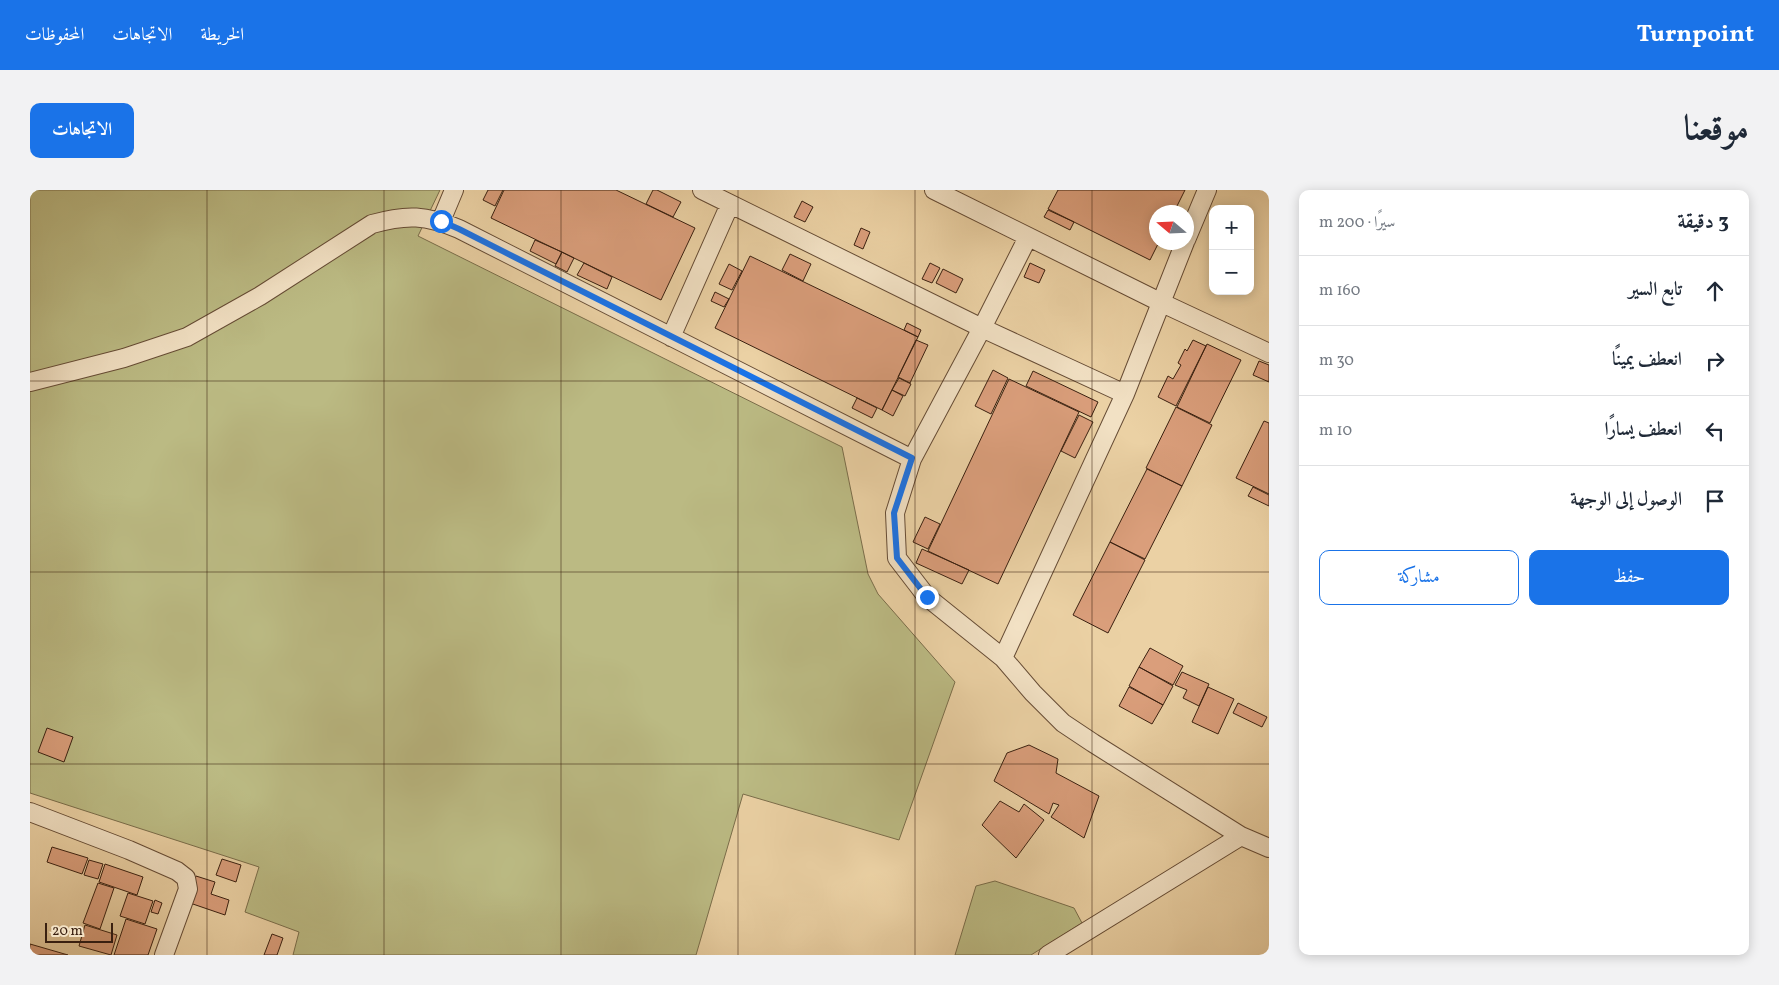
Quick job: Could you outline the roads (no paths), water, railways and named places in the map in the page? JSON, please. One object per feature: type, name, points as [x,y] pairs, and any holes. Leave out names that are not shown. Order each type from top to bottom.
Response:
[{"type":"street","points":[[441,221],[454,190]]},
{"type":"street","points":[[702,190],[982,328],[1125,394]]},
{"type":"street","points":[[934,190],[1160,302],[1269,353]]},
{"type":"street","points":[[1194,222],[1207,190]]},
{"type":"street","points":[[671,336],[730,204]]},
{"type":"street","points":[[30,382],[124,358],[187,337],[260,296],[372,224],[392,218],[414,216],[441,221],[459,229],[912,458]]},
{"type":"street","points":[[1028,236],[982,328],[912,458],[894,513],[897,558],[927,597],[1003,658],[1033,693],[1063,723],[1241,836],[1269,848]]},
{"type":"street","points":[[1003,658],[1125,394],[1182,250]]},
{"type":"street","points":[[30,812],[129,850],[177,871],[186,878],[188,889],[164,955]]},
{"type":"street","points":[[1048,955],[1241,836]]}]
